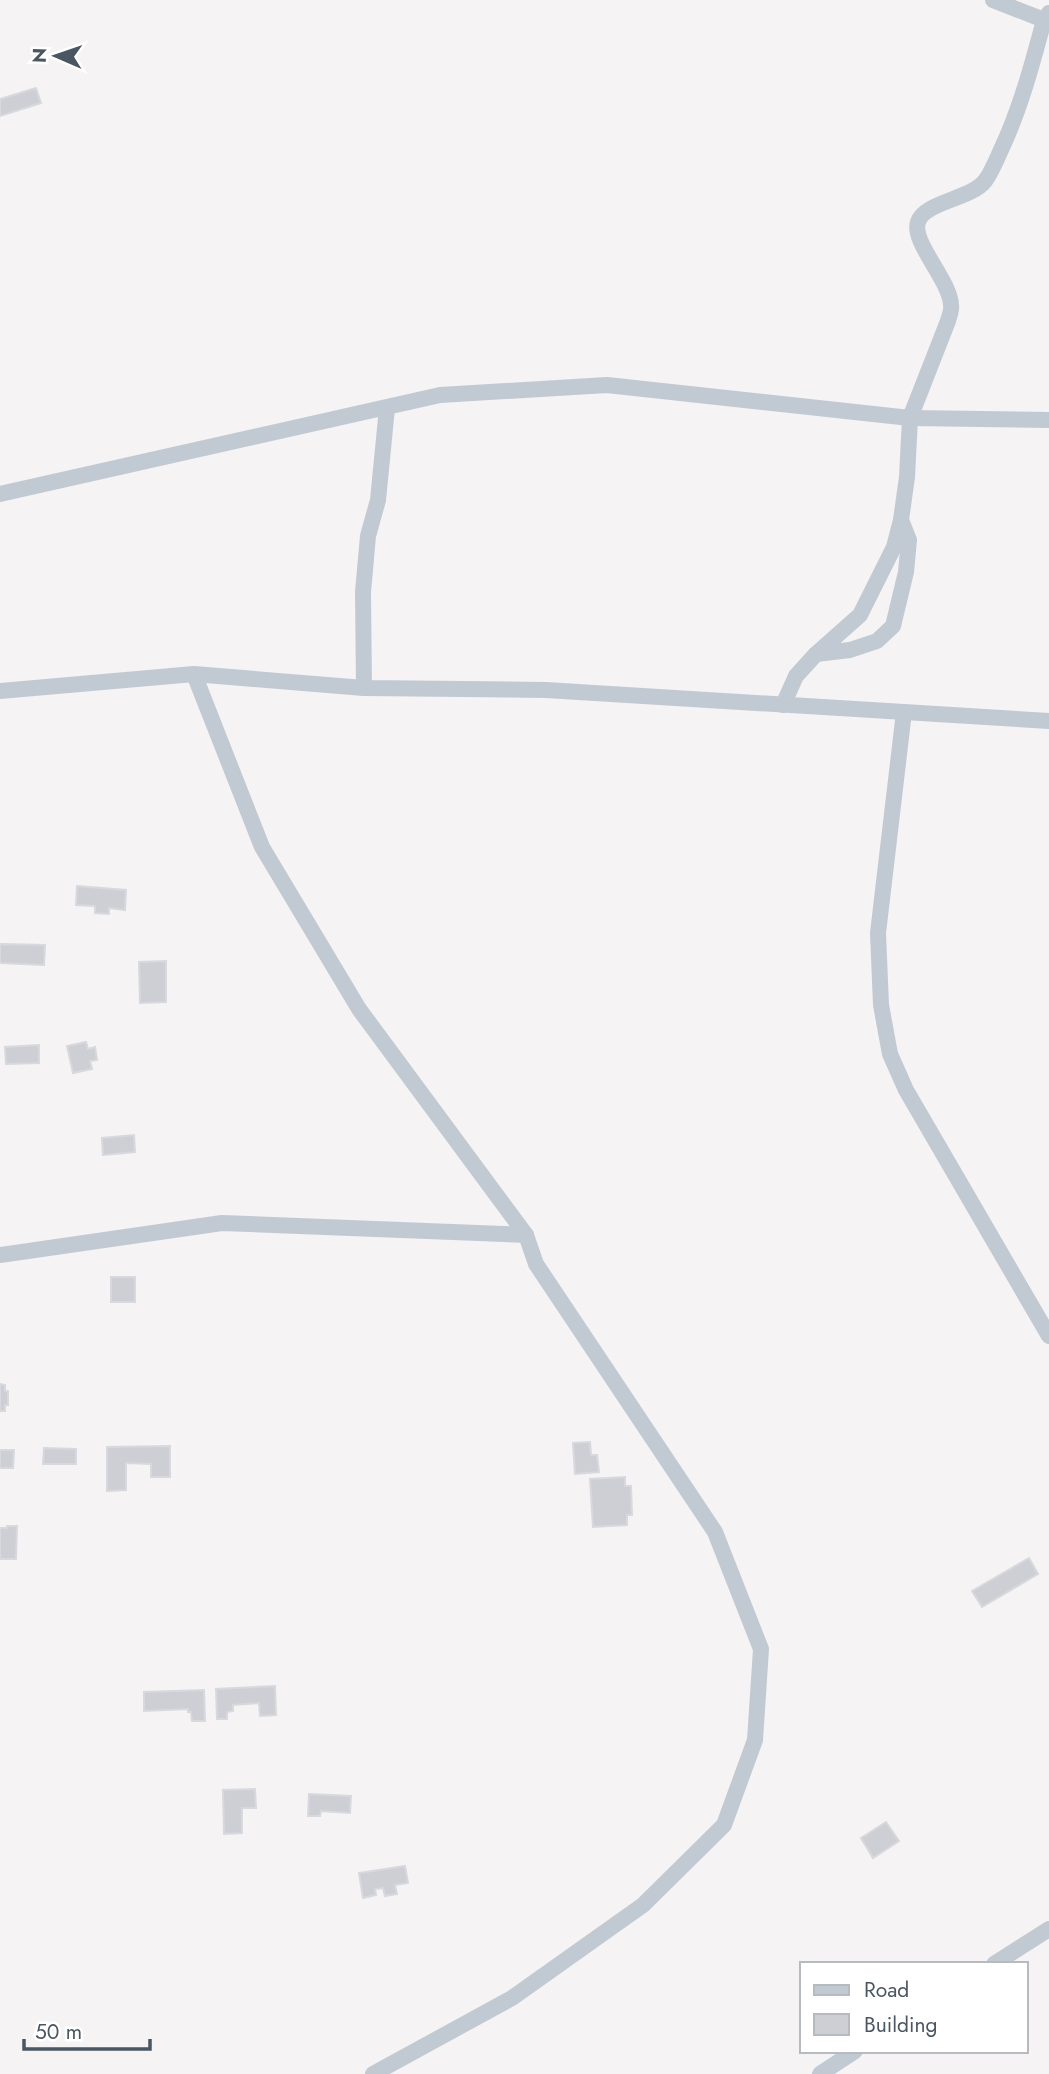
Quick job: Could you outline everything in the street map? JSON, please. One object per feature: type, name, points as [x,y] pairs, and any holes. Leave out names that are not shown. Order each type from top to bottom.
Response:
[{"type":"street","points":[[783,705],[796,676],[816,654],[860,615],[894,547],[907,477],[910,418],[948,321],[951,306],[941,276],[922,246],[917,233],[918,222],[923,214],[933,208],[957,199],[985,182],[1007,138],[1046,17],[993,0]]},
{"type":"street","points":[[0,494],[440,395],[607,385],[910,418],[1049,420]]},
{"type":"street","points":[[364,688],[363,592],[368,536],[378,500],[387,408]]},
{"type":"street","points":[[816,654],[859,647],[877,640],[894,626],[906,572],[909,540],[901,520]]},
{"type":"street","points":[[194,674],[262,846],[359,1009],[526,1235],[536,1264],[715,1532],[761,1649],[755,1740],[724,1825],[643,1905],[512,1998],[373,2074]]},
{"type":"street","points":[[0,691],[194,674],[364,688],[546,691],[1049,721]]},
{"type":"street","points":[[904,712],[878,933],[881,1005],[890,1054],[906,1090],[1049,1336]]},
{"type":"street","points":[[0,1255],[222,1223],[526,1235]]},
{"type":"street","points":[[997,1962],[1049,1929]]},
{"type":"street","points":[[825,2072],[852,2053]]},
{"type":"building","points":[[36,88],[41,103],[0,116],[0,99]]},
{"type":"building","points":[[77,886],[126,890],[125,910],[109,908],[109,914],[95,913],[95,906],[76,905]]},
{"type":"building","points":[[0,944],[45,945],[44,965],[0,963]]},
{"type":"building","points":[[166,961],[166,1002],[140,1003],[139,962]]},
{"type":"building","points":[[86,1042],[88,1049],[95,1047],[97,1060],[90,1061],[92,1069],[73,1073],[67,1046]]},
{"type":"building","points":[[39,1045],[39,1063],[6,1064],[5,1047]]},
{"type":"building","points":[[134,1135],[135,1152],[103,1155],[102,1138]]},
{"type":"building","points":[[111,1277],[135,1277],[135,1302],[111,1302]]},
{"type":"building","points":[[0,1384],[5,1385],[5,1391],[8,1391],[5,1411],[0,1411]]},
{"type":"building","points":[[590,1442],[591,1455],[597,1455],[599,1472],[575,1474],[573,1443]]},
{"type":"building","points":[[170,1446],[170,1477],[151,1477],[151,1464],[126,1463],[126,1490],[107,1491],[107,1447]]},
{"type":"building","points":[[44,1448],[76,1449],[76,1464],[43,1464]]},
{"type":"building","points":[[0,1450],[14,1450],[13,1468],[0,1468]]},
{"type":"building","points":[[625,1477],[625,1486],[631,1486],[632,1515],[627,1515],[627,1525],[593,1527],[590,1479]]},
{"type":"building","points":[[17,1526],[16,1559],[0,1559],[0,1528]]},
{"type":"building","points":[[1029,1558],[1038,1574],[982,1607],[972,1591]]},
{"type":"building","points":[[275,1686],[276,1715],[260,1716],[259,1703],[233,1705],[233,1711],[227,1712],[227,1719],[217,1719],[216,1689]]},
{"type":"building","points":[[204,1690],[205,1721],[192,1721],[188,1709],[144,1711],[144,1692]]},
{"type":"building","points":[[255,1789],[256,1808],[242,1808],[242,1833],[224,1834],[223,1790]]},
{"type":"building","points":[[309,1794],[351,1796],[350,1813],[321,1811],[320,1816],[308,1816]]},
{"type":"building","points":[[886,1822],[899,1841],[873,1858],[861,1838]]},
{"type":"building","points":[[405,1866],[408,1883],[395,1885],[397,1894],[385,1896],[383,1888],[375,1889],[376,1895],[363,1898],[359,1873]]}]
